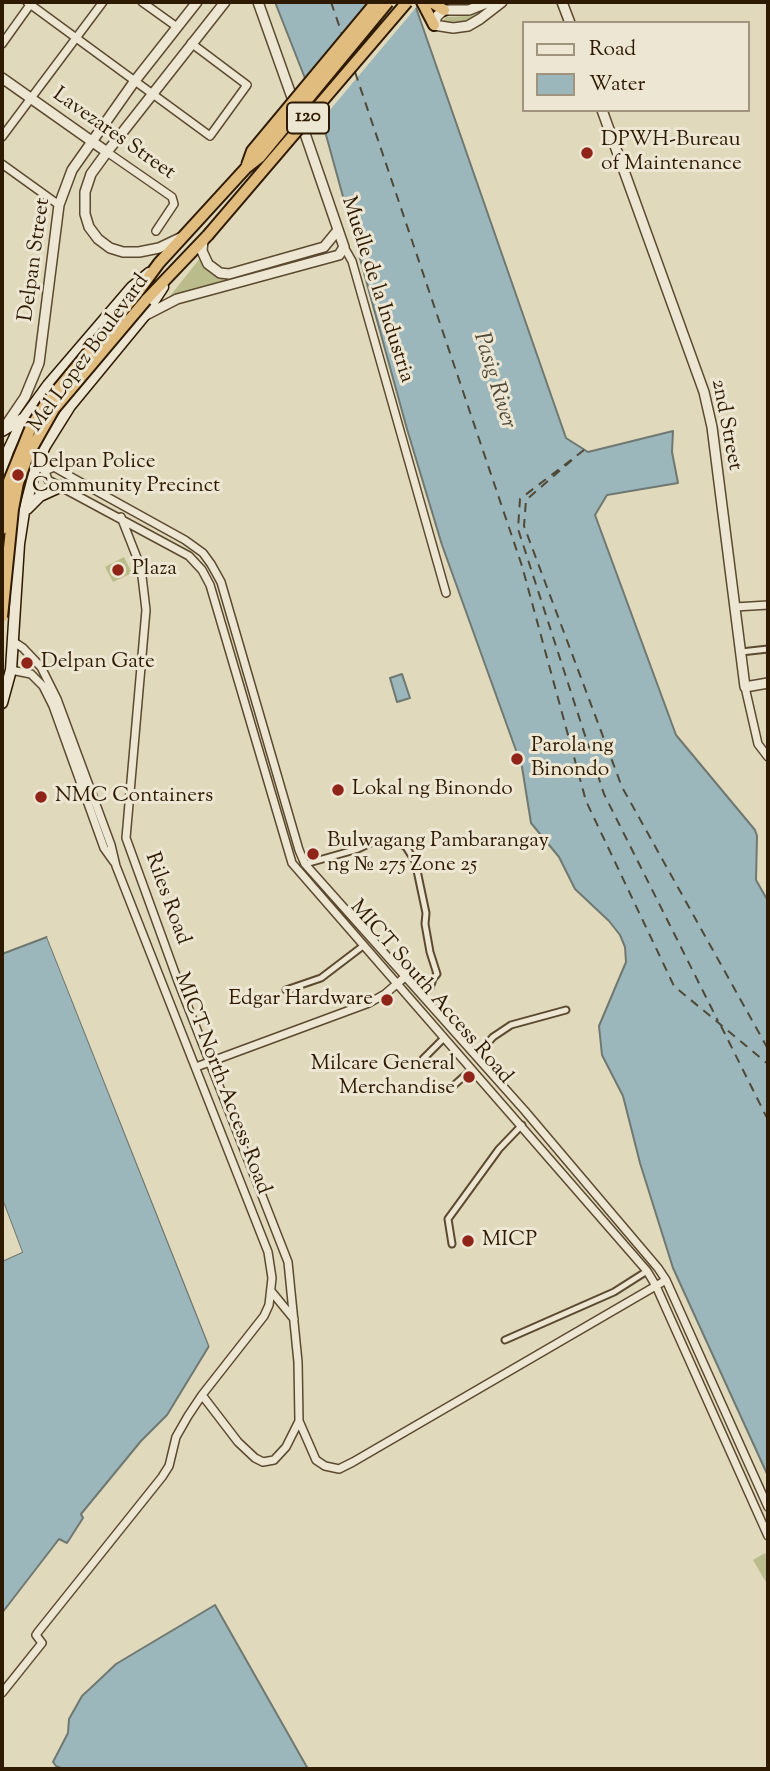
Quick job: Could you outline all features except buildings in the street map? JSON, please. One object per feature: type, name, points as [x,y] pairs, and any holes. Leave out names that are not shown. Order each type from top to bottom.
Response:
[{"type":"highway","name":"Mel Lopez Boulevard","points":[[246,167],[252,151],[376,2]]},
{"type":"highway","name":"Mel Lopez Boulevard","points":[[2,617],[18,483],[27,455],[54,409],[142,296],[159,263],[246,167],[260,157],[388,2]]},
{"type":"highway","name":"Mel Lopez Boulevard","points":[[2,529],[9,481],[31,427],[45,405],[142,296],[171,275],[206,238],[407,2]]},
{"type":"highway","points":[[422,2],[434,25]]},
{"type":"highway","points":[[431,2],[444,10]]},
{"type":"main road","name":"Mel Lopez Boulevard","points":[[2,473],[4,451],[48,385],[126,294],[159,263]]},
{"type":"main road","name":"Mel Lopez Boulevard","points":[[2,703],[11,670],[19,544],[24,514],[45,446],[70,406],[144,316],[171,275]]},
{"type":"main road","points":[[2,431],[24,418]]},
{"type":"main road","name":"MICT South Access Road","points":[[4,451],[40,468]]},
{"type":"main road","points":[[2,513],[24,514],[40,496],[62,486]]},
{"type":"street","points":[[2,137],[103,2]]},
{"type":"street","points":[[142,2],[177,27]]},
{"type":"street","name":"Delpan Street","points":[[2,431],[25,397],[39,363],[59,205],[72,170],[134,82],[197,2]]},
{"type":"street","name":"Delpan Street","points":[[183,236],[159,248],[131,253],[116,250],[98,239],[87,221],[85,199],[89,180],[107,152],[225,2]]},
{"type":"street","name":"Muelle de la Industria","points":[[258,2],[344,247],[352,261],[446,593]]},
{"type":"street","points":[[489,2],[463,11],[444,10],[437,16],[434,25],[453,28],[468,26],[502,2]]},
{"type":"street","points":[[562,2],[569,21]]},
{"type":"street","points":[[2,44],[30,3],[210,136],[247,85],[191,43]]},
{"type":"street","name":"Lavezares Street","points":[[2,78],[172,197],[174,204],[156,231]]},
{"type":"street","name":"2nd Street","points":[[603,112],[704,391],[712,427],[744,687],[758,744],[768,757]]},
{"type":"street","points":[[2,164],[59,205]]},
{"type":"street","points":[[324,247],[338,230]]},
{"type":"street","points":[[144,316],[177,299],[340,255],[344,247],[324,247],[233,273],[220,273],[205,260],[202,251],[206,238]]},
{"type":"street","points":[[279,260],[282,271]]},
{"type":"street","name":"MICT South Access Road","points":[[768,1507],[666,1280],[647,1254],[474,1053],[305,864],[221,582],[202,553],[185,540],[54,467],[40,468],[48,480],[190,556],[202,570],[210,584],[292,863],[646,1271],[656,1286],[765,1521],[768,1536]]},
{"type":"street","name":"Riles Road","points":[[121,517],[141,568],[146,610],[126,838],[149,907],[280,1240],[290,1276],[295,1319],[299,1421]]},
{"type":"street","points":[[179,550],[185,540]]},
{"type":"street","points":[[736,607],[768,605]]},
{"type":"street","name":"MICT North Access Road","points":[[2,1693],[42,1643],[36,1635],[38,1632],[162,1477],[169,1466],[176,1437],[202,1395],[256,1328],[269,1305],[272,1278],[268,1252],[116,866],[111,845],[57,699],[41,667],[14,642]]},
{"type":"street","points":[[741,652],[768,649]]},
{"type":"street","name":"MICT North Access Road","points":[[11,670],[31,674],[43,685],[104,848],[116,866]]},
{"type":"street","points":[[744,687],[768,683]]},
{"type":"street","points":[[305,864],[358,849],[375,841],[396,840],[406,847],[415,861],[426,913],[425,925],[430,952],[437,974],[423,995]]},
{"type":"street","points":[[286,990],[321,978],[363,946]]},
{"type":"street","points":[[196,1067],[369,1003],[406,976]]},
{"type":"street","points":[[463,1059],[511,1025],[566,1010]]},
{"type":"street","points":[[423,1059],[444,1038]]},
{"type":"street","points":[[452,1087],[471,1070]]},
{"type":"street","points":[[452,1244],[448,1219],[499,1149],[522,1125]]},
{"type":"street","points":[[558,1167],[566,1160]]},
{"type":"street","points":[[505,1340],[614,1292],[646,1271]]},
{"type":"street","points":[[272,1278],[290,1276]]},
{"type":"street","points":[[299,1421],[316,1460],[325,1466],[338,1469],[505,1376],[666,1280]]},
{"type":"street","points":[[271,1291],[295,1319]]},
{"type":"street","points":[[202,1395],[238,1442],[263,1462],[274,1460],[286,1447],[299,1421]]},
{"type":"green space","points":[[490,2],[495,2],[466,23],[455,25],[442,22],[446,17],[469,16]]},
{"type":"green space","points":[[201,257],[205,267],[223,279],[223,283],[170,296]]},
{"type":"green space","name":"Plaza","points":[[124,557],[132,573],[113,582],[105,567]]},
{"type":"green space","points":[[765,1553],[768,1559],[767,1584],[753,1560]]},
{"type":"water","name":"Pasig River","points":[[275,2],[414,2],[566,438],[588,452],[673,431],[672,452],[678,483],[607,495],[595,515],[676,735],[755,830],[757,836],[756,880],[768,901],[768,1476],[673,1268],[640,1163],[623,1096],[602,1055],[599,1026],[626,962],[625,947],[609,921],[575,889],[559,857],[531,823],[522,767],[442,545],[407,429],[323,124]]},
{"type":"water","points":[[402,674],[410,698],[397,702],[390,678]]},
{"type":"water","points":[[47,937],[209,1346],[167,1415],[141,1441],[81,1514],[83,1518],[67,1543],[59,1539],[2,1613],[2,1261],[22,1252],[2,1199],[2,954]]},
{"type":"water","points":[[215,1605],[308,1769],[63,1769],[56,1766],[53,1762],[68,1733],[69,1719],[82,1696],[116,1664]]},
{"type":"pier","points":[[371,2],[419,4],[319,123],[303,83]]},
{"type":"pier","points":[[50,934],[139,1155],[212,1345],[211,1350],[47,937]]},
{"type":"pier","points":[[2,1199],[22,1252],[2,1261],[2,1257],[18,1251],[2,1208]]},
{"type":"ferry route","points":[[331,2],[342,34]]},
{"type":"ferry route","points":[[355,72],[522,566],[586,801],[674,986],[768,1064]]},
{"type":"ferry route","points":[[584,450],[520,499],[518,529],[604,794],[718,1021]]},
{"type":"ferry route","points":[[572,460],[526,500],[524,526],[622,787],[768,1049]]},
{"type":"ferry route","points":[[721,1026],[768,1120]]},
{"type":"place","name":"DPWH-Bureau of Maintenance","points":[[587,153]]},
{"type":"place","name":"Delpan Police Community Precinct","points":[[18,475]]},
{"type":"place","name":"Plaza","points":[[118,570]]},
{"type":"place","name":"Delpan Gate","points":[[27,663]]},
{"type":"place","name":"Parola ng Binondo","points":[[517,759]]},
{"type":"place","name":"Lokal ng Binondo","points":[[338,790]]},
{"type":"place","name":"NMC Containers","points":[[41,797]]},
{"type":"place","name":"Bulwagang Pambarangay ng № 275 Zone 25","points":[[313,854]]},
{"type":"place","name":"Edgar Hardware","points":[[387,1000]]},
{"type":"place","name":"Milcare General Merchandise","points":[[469,1077]]},
{"type":"place","name":"MICP","points":[[468,1241]]}]
